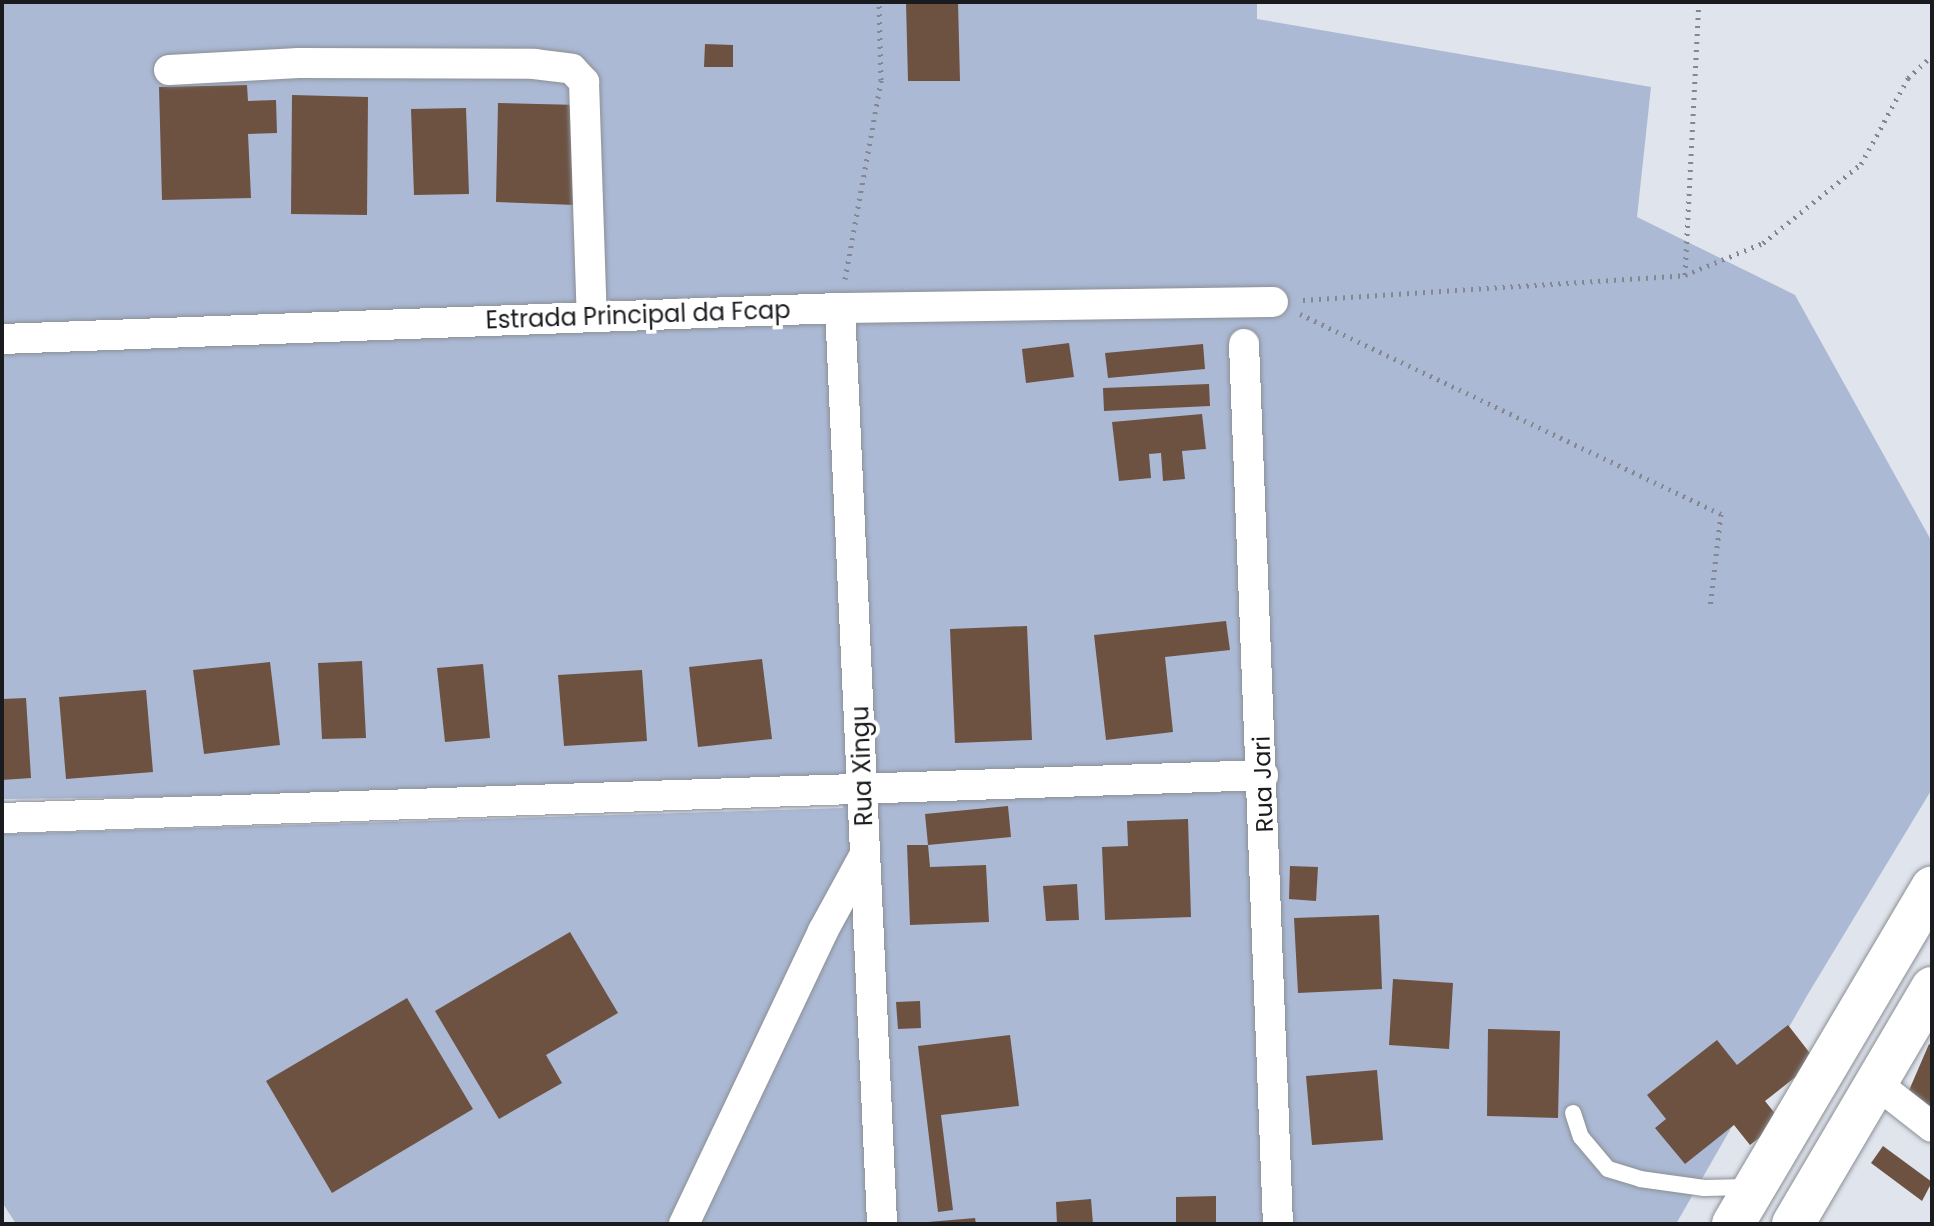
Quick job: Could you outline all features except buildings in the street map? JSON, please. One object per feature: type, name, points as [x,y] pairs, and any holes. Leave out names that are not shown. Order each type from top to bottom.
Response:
[{"type":"main road","points":[[1733,1224],[1932,888]]},
{"type":"main road","points":[[1793,1224],[1932,988]]},
{"type":"street","points":[[169,70],[299,63],[534,64],[572,69],[584,82],[592,317]]},
{"type":"street","name":"Estrada Principal da Fcap","points":[[2,339],[840,308],[1273,302]]},
{"type":"street","name":"Rua Xingu","points":[[840,308],[882,1224]]},
{"type":"street","name":"Rua Jari","points":[[1244,344],[1278,1224]]},
{"type":"street","points":[[2,818],[1263,775]]},
{"type":"street","points":[[684,1224],[823,931],[865,854]]},
{"type":"street","points":[[1877,1084],[1932,1127]]},
{"type":"lane","points":[[1573,1113],[1581,1137],[1608,1169],[1640,1179],[1704,1188],[1754,1187]]},
{"type":"path","points":[[840,308],[881,80],[879,2]]},
{"type":"path","points":[[1685,275],[1699,2]]},
{"type":"path","points":[[1273,302],[1685,275],[1763,243],[1861,164],[1908,78],[1932,56]]},
{"type":"path","points":[[1273,302],[1721,514],[1710,608]]},
{"type":"shaded area","points":[[2,2],[1257,2],[1257,19],[1651,87],[1637,217],[1795,295],[1932,542],[1932,789],[1808,994],[1676,1224],[16,1224],[2,1202],[2,834],[843,808],[841,788],[2,799]]}]
